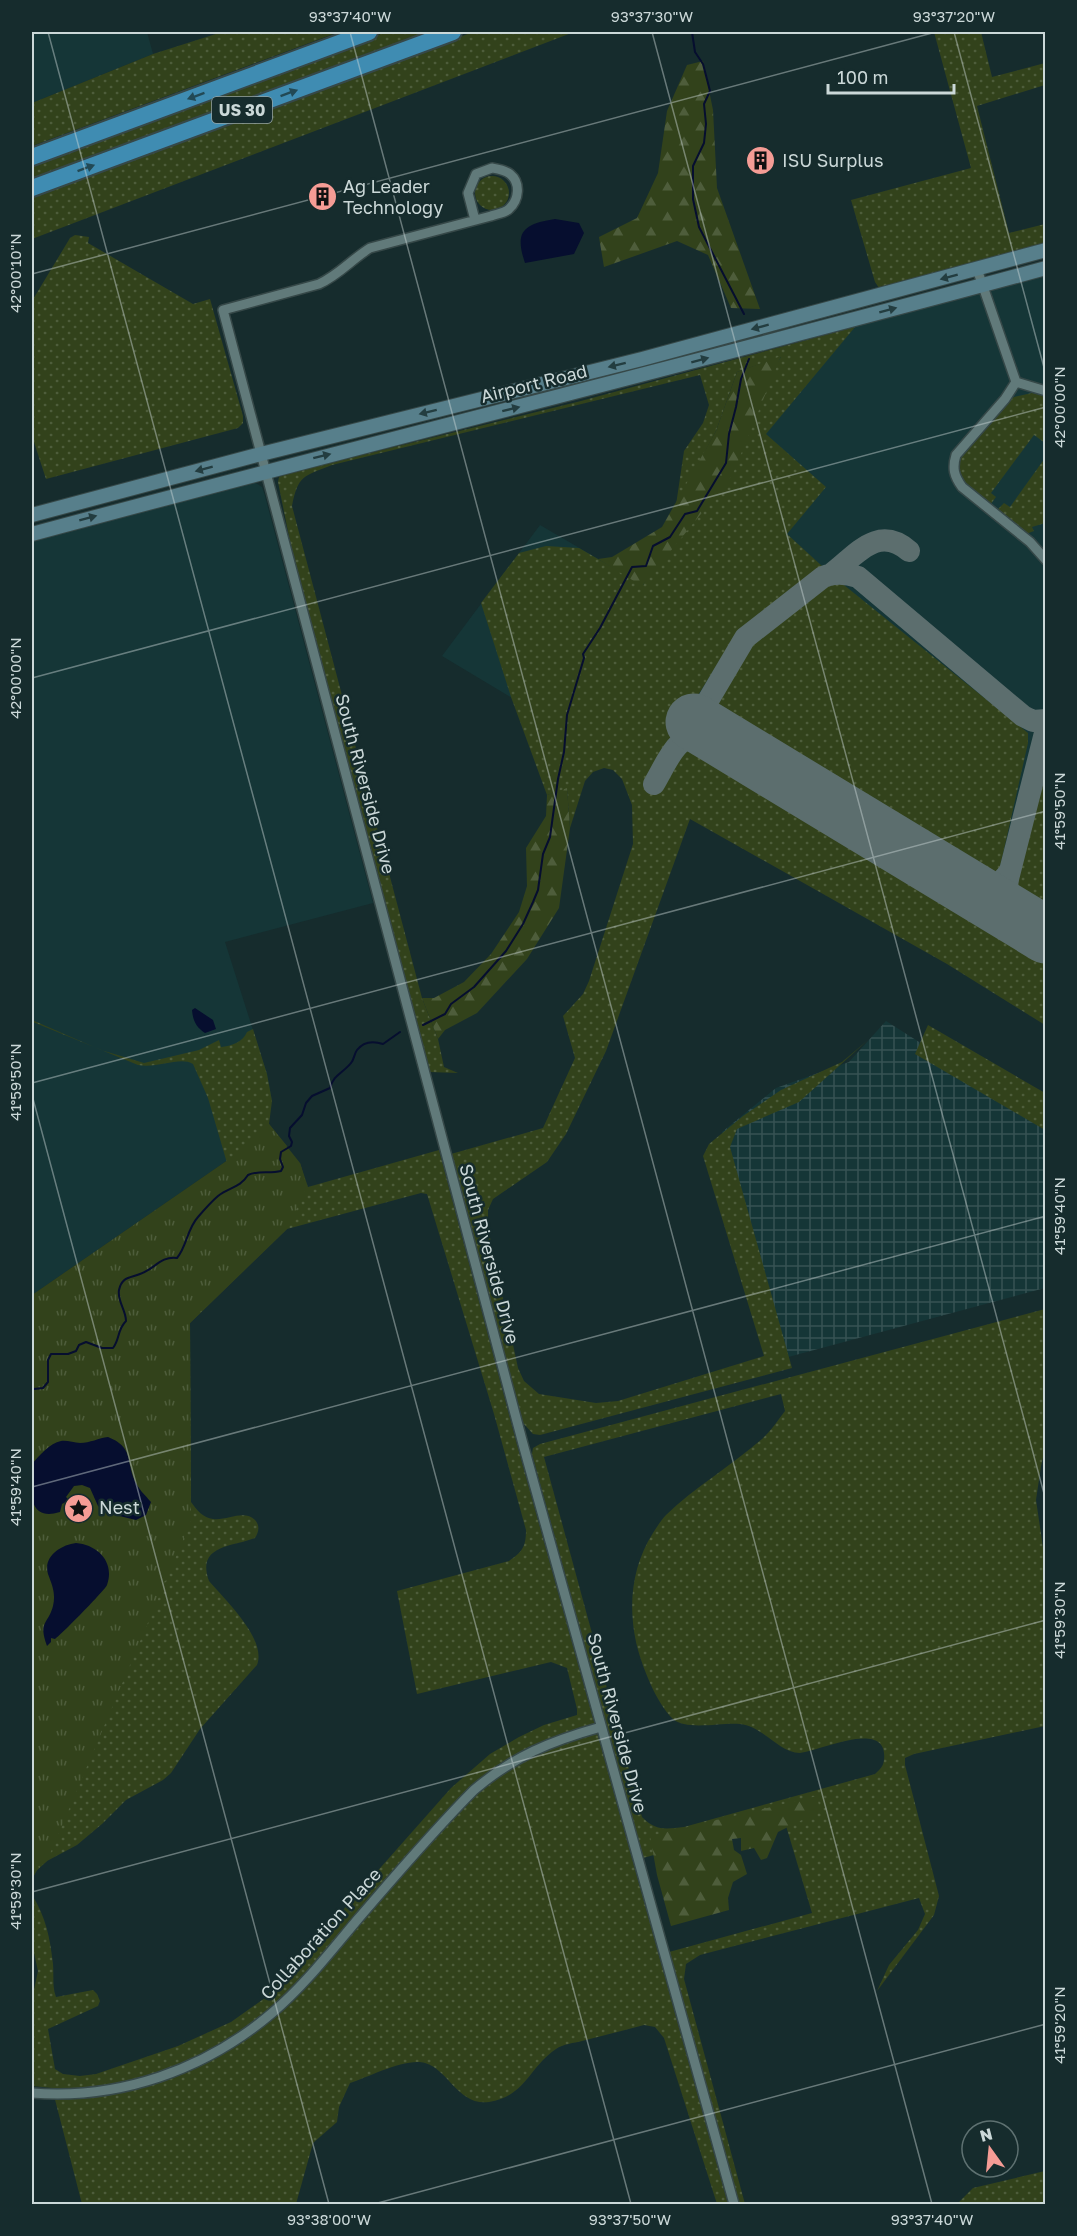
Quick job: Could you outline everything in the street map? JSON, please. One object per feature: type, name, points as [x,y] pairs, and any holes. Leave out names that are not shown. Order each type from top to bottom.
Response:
[{"type":"highway","name":"US 30","points":[[32,157],[369,32]]},
{"type":"highway","name":"US 30","points":[[32,188],[453,32]]},
{"type":"main road","name":"Airport Road","points":[[32,515],[261,454],[642,359],[1046,250]]},
{"type":"main road","name":"Airport Road","points":[[32,534],[265,470],[646,375],[1046,268]]},
{"type":"street","points":[[492,168],[512,175],[518,190],[510,209],[475,220],[468,193],[476,174],[492,168]]},
{"type":"street","name":"South Riverside Drive","points":[[475,220],[370,248],[358,255],[332,278],[319,284],[223,310],[465,1230],[734,2205]]},
{"type":"street","points":[[977,269],[1016,382]]},
{"type":"street","points":[[1016,382],[1046,391]]},
{"type":"street","points":[[1016,382],[1005,399],[956,455],[953,466],[955,477],[962,487],[1030,542],[1046,560]]},
{"type":"street","name":"Collaboration Place","points":[[32,2093],[84,2094],[142,2083],[195,2063],[236,2041],[285,2001],[474,1790],[498,1770],[531,1751],[601,1727]]},
{"type":"shaded area","points":[[32,32],[147,32],[153,54],[32,103]]},
{"type":"shaded area","points":[[1045,272],[1045,1018],[442,656],[540,525],[643,585],[787,346],[855,328],[854,324]]},
{"type":"shaded area","points":[[253,481],[262,487],[265,496],[373,903],[225,942],[267,1074],[272,1101],[251,1144],[32,1295],[32,535]]},
{"type":"shaded area","points":[[886,1021],[1045,1122],[1045,1288],[777,1360],[722,1132],[776,1088],[849,1062]]},
{"type":"green space","points":[[222,32],[339,32],[32,146],[32,103],[153,54]]},
{"type":"green space","points":[[386,32],[426,32],[32,178],[32,164]]},
{"type":"green space","points":[[473,32],[574,32],[32,239],[32,197]]},
{"type":"green space","points":[[934,32],[981,32],[992,77],[1045,63],[1045,85],[977,106],[1009,233],[1045,224],[1045,245],[879,288],[875,282],[851,200],[971,168]]},
{"type":"green space","points":[[703,61],[713,110],[717,188],[760,309],[731,308],[708,255],[677,241],[604,267],[599,237],[637,218],[658,173],[667,111],[687,65]]},
{"type":"green space","points":[[492,176],[504,181],[509,193],[504,205],[492,210],[480,205],[475,193],[480,181]]},
{"type":"green space","points":[[75,235],[89,237],[88,243],[193,304],[210,299],[243,416],[243,423],[238,428],[46,479],[32,436],[32,301],[70,238]]},
{"type":"green space","points":[[855,327],[766,434],[826,487],[787,534],[822,566],[737,633],[646,778],[659,785],[682,747],[693,738],[1045,952],[1045,1025],[947,964],[690,819],[606,1051],[566,1134],[547,1162],[493,1199],[488,1210],[488,1228],[518,1368],[524,1381],[539,1394],[596,1403],[618,1401],[764,1356],[703,1156],[709,1144],[743,1116],[781,1090],[842,1062],[868,1040],[799,1102],[737,1129],[730,1147],[792,1368],[540,1435],[533,1434],[523,1423],[451,1154],[543,1128],[575,1058],[563,1016],[583,994],[589,981],[633,844],[632,805],[622,779],[613,770],[604,768],[593,772],[585,781],[570,828],[567,789],[547,795],[511,697],[481,603],[519,553],[546,546],[579,548],[643,585],[781,357],[737,372],[716,431],[676,505],[684,451],[703,423],[709,405],[700,375],[332,465],[304,478],[297,488],[292,506],[422,998],[438,1039],[444,1067],[458,1073],[429,1072],[294,561],[278,482],[279,477],[581,401]]},
{"type":"green space","points":[[781,356],[732,476],[642,586],[598,559],[612,557],[662,527],[716,431],[737,372]]},
{"type":"green space","points":[[1032,393],[1045,396],[1045,443],[1034,435],[991,493],[996,497],[990,505],[971,491],[962,480],[958,467],[959,458],[1005,404],[1014,397]]},
{"type":"green space","points":[[1045,458],[1045,523],[1032,527],[1034,531],[1026,534],[997,510],[1004,503],[1010,507]]},
{"type":"green space","points":[[839,581],[1028,733],[1028,743],[1000,867],[994,878],[984,881],[711,717],[715,701],[749,642],[825,584]]},
{"type":"green space","points":[[1045,766],[1045,918],[1011,897],[1038,780]]},
{"type":"green space","points":[[567,788],[570,828],[559,908],[527,959],[477,1013],[445,1030],[438,1039],[422,998],[434,998],[464,982],[491,954],[519,912],[527,886],[526,848],[546,816],[547,795]]},
{"type":"green space","points":[[32,1020],[95,1047],[33,1022]]},
{"type":"green space","points":[[928,1025],[1045,1093],[1045,1130],[915,1054]]},
{"type":"green space","points":[[253,1029],[267,1074],[272,1101],[269,1124],[287,1146],[227,1163],[208,1098],[193,1064],[182,1061],[138,1065],[102,1050],[144,1063],[199,1050],[219,1040],[221,1047],[233,1044]]},
{"type":"green space","points":[[269,1124],[300,1163],[307,1187],[287,1229],[190,1323],[191,1521],[47,1861],[37,1870],[32,1879],[32,1295],[251,1144]]},
{"type":"green space","points":[[439,1150],[516,1441],[728,2204],[717,2204],[664,2038],[655,2027],[644,2025],[559,2047],[547,2056],[511,2094],[489,2102],[469,2099],[441,2073],[425,2063],[398,2065],[350,2083],[339,2107],[337,2122],[313,2143],[296,2204],[82,2204],[52,2088],[32,2086],[32,1999],[38,1971],[32,1944],[32,1895],[41,1911],[49,1937],[56,1997],[93,1990],[100,2001],[98,2006],[48,2029],[55,2069],[63,2074],[80,2076],[96,2074],[178,2046],[231,2022],[265,1998],[451,1788],[490,1754],[519,1737],[544,1725],[577,1715],[567,1668],[551,1662],[417,1694],[397,1591],[509,1561],[522,1549],[526,1530],[494,1414],[427,1194],[421,1193],[287,1229],[190,1323],[191,1502],[209,1518],[246,1515],[258,1524],[255,1538],[218,1549],[207,1560],[206,1569],[209,1581],[243,1620],[250,1632],[256,1644],[257,1665],[200,1729],[171,1773],[163,1780],[126,1800],[77,1845],[47,1861],[37,1870],[32,1879],[181,1328],[300,1163],[308,1187]]},
{"type":"green space","points":[[1045,1309],[1045,1449],[1036,1500],[1045,1561],[1045,1726],[914,1754],[905,1758],[939,1896],[934,1915],[877,1991],[889,1965],[918,1930],[925,1914],[919,1898],[700,1955],[686,1964],[684,1979],[745,2204],[738,2204],[669,1952],[812,1913],[784,1819],[643,1858],[532,1454],[533,1448],[540,1444]],"holes":[[[781,1394],[785,1411],[762,1439],[677,1505],[664,1517],[653,1533],[640,1559],[632,1600],[638,1651],[645,1672],[661,1703],[679,1723],[687,1725],[740,1724],[756,1729],[785,1749],[800,1753],[851,1740],[876,1741],[883,1747],[884,1762],[875,1774],[684,1827],[656,1827],[642,1817],[544,1457]]]},
{"type":"green space","points":[[817,1796],[820,1811],[778,1832],[767,1858],[761,1860],[754,1848],[741,1851],[741,1838],[732,1839],[734,1850],[741,1855],[747,1874],[733,1882],[728,1898],[729,1910],[671,1926],[657,1875],[650,1836]]},
{"type":"green space","points":[[1045,2171],[1045,2204],[957,2204],[973,2188],[1020,2179],[1020,2177]]},
{"type":"water","points":[[555,219],[579,223],[584,233],[574,254],[525,263],[521,243],[524,231],[536,223]]},
{"type":"water","points":[[195,1008],[213,1020],[216,1029],[205,1033],[199,1028],[193,1017],[192,1010]]},
{"type":"water","points":[[108,1437],[125,1449],[136,1483],[151,1502],[146,1515],[136,1520],[107,1513],[98,1506],[90,1488],[82,1485],[74,1486],[66,1497],[69,1500],[62,1504],[60,1512],[49,1514],[35,1507],[31,1491],[32,1464],[41,1454],[53,1444],[61,1441],[84,1443]]},
{"type":"water","points":[[76,1543],[91,1547],[103,1556],[109,1569],[107,1585],[65,1630],[55,1639],[51,1638],[47,1646],[43,1632],[54,1597],[48,1574],[48,1562],[54,1552]]},
{"type":"waterway","points":[[692,32],[695,52],[703,64],[710,91],[704,104],[706,124],[704,143],[693,166],[693,199],[699,227],[744,314]]},
{"type":"waterway","points":[[423,1025],[445,1014],[451,1004],[474,987],[506,951],[523,924],[538,890],[543,854],[550,837],[564,752],[567,715],[584,658],[583,654],[600,628],[632,567],[646,566],[653,546],[670,537],[685,514],[697,511],[726,463],[729,434],[741,379],[749,359]]},
{"type":"waterway","points":[[32,1387],[34,1389],[43,1388],[48,1382],[48,1360],[51,1354],[68,1354],[76,1351],[79,1345],[86,1342],[102,1348],[113,1348],[126,1321],[119,1294],[122,1282],[166,1259],[177,1258],[194,1222],[222,1193],[238,1185],[248,1175],[281,1171],[283,1167],[280,1159],[281,1152],[291,1146],[290,1128],[302,1115],[306,1103],[312,1096],[330,1088],[336,1077],[352,1062],[360,1047],[369,1042],[383,1044],[400,1032]]},
{"type":"taxiway","points":[[830,575],[858,552],[877,542],[887,540],[909,551]]},
{"type":"taxiway","points":[[654,784],[681,742],[689,737],[710,732],[706,719],[706,704],[745,638],[823,577],[832,574],[858,577],[1023,716],[1033,721],[1046,720]]},
{"type":"taxiway","points":[[901,846],[968,886],[987,889],[997,885],[1010,871],[1046,729]]},
{"type":"taxiway","points":[[1010,871],[1007,895],[1013,910],[1046,933]]},
{"type":"runway","points":[[694,722],[1046,935]]},
{"type":"place","name":"ISU Surplus","points":[[761,161]]},
{"type":"place","name":"Ag Leader Technology","points":[[322,197]]},
{"type":"place","name":"Nest","points":[[78,1508]]}]
